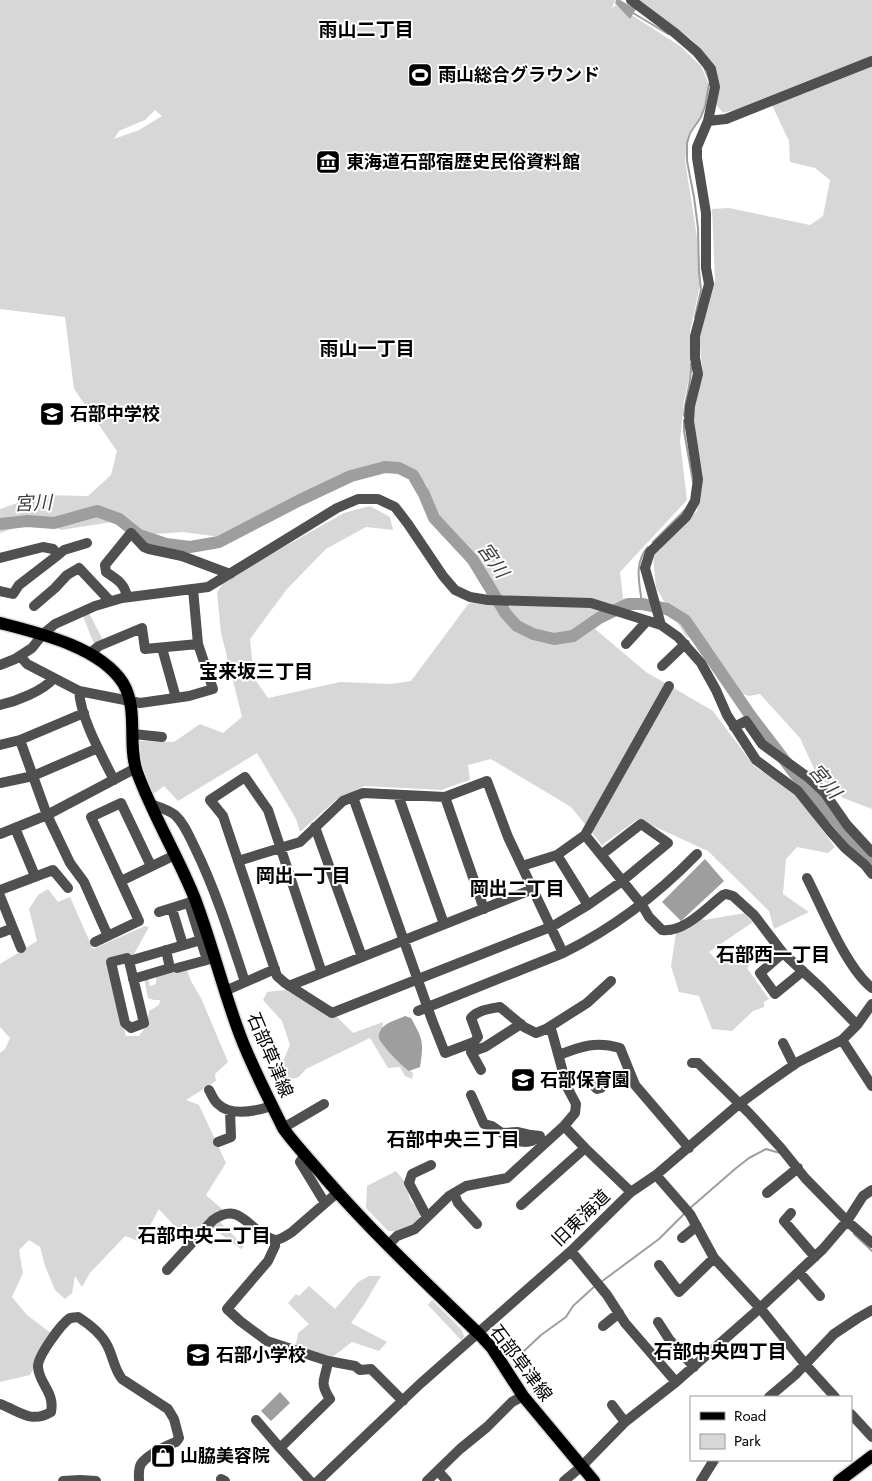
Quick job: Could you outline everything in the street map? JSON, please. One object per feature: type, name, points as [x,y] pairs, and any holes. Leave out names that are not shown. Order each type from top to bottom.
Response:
[{"type":"main road","name":"石部草津線","points":[[0,623],[43,634],[82,649],[112,670],[122,683],[130,701],[136,768],[150,804],[182,868],[192,902],[240,1036],[283,1128],[338,1192],[388,1245],[492,1348],[523,1396],[594,1481]]},
{"type":"main road","points":[[839,1481],[872,1456]]},
{"type":"street","points":[[631,0],[697,52],[711,69],[715,87],[708,121],[697,147],[706,213],[706,268],[709,284],[695,336],[695,358],[698,374],[690,406],[689,420],[698,479],[695,502],[686,517],[650,552],[646,568],[661,625]]},
{"type":"street","points":[[708,121],[726,119],[872,61]]},
{"type":"street","points":[[0,664],[15,659],[32,648],[43,634],[55,624],[94,606],[127,597],[208,587],[337,508],[358,499],[378,499],[395,507],[443,576],[455,590],[470,597],[488,600],[591,603],[661,625],[678,637],[701,662],[727,715],[739,725],[756,760],[798,791],[845,848],[865,865],[872,874]]},
{"type":"street","points":[[127,597],[120,580],[106,572],[105,565],[131,533],[144,547],[182,556],[230,574]]},
{"type":"street","points":[[0,591],[13,594],[19,585],[64,550],[87,543]]},
{"type":"street","points":[[0,558],[42,547],[53,549],[58,555]]},
{"type":"street","points":[[34,606],[67,575],[79,568],[110,601]]},
{"type":"street","points":[[20,656],[27,664],[79,691],[140,703],[189,696],[213,689],[198,644],[193,589]]},
{"type":"street","points":[[626,644],[647,621]]},
{"type":"street","points":[[89,654],[99,646],[142,628],[145,649],[198,644]]},
{"type":"street","points":[[662,666],[684,644]]},
{"type":"street","points":[[162,648],[176,698]]},
{"type":"street","points":[[0,705],[48,686],[54,678]]},
{"type":"street","points":[[522,866],[557,856],[585,835],[669,686]]},
{"type":"street","points":[[79,691],[80,704],[98,748],[114,780]]},
{"type":"street","points":[[0,745],[20,740],[84,713]]},
{"type":"street","points":[[739,725],[746,721],[762,744],[809,778],[824,792],[847,825],[872,852]]},
{"type":"street","points":[[133,734],[162,737]]},
{"type":"street","points":[[20,740],[46,815],[70,863],[84,882],[108,936]]},
{"type":"street","points":[[0,783],[33,776],[98,748]]},
{"type":"street","points":[[0,834],[46,815],[136,768]]},
{"type":"street","points":[[322,973],[268,810],[245,777],[210,800],[223,816],[277,976],[289,986],[332,1013],[551,927],[588,905],[622,881],[668,843],[641,824],[601,855]]},
{"type":"street","points":[[238,861],[300,842],[343,801],[363,793],[445,797],[487,781],[508,838],[563,954]]},
{"type":"street","points":[[398,795],[444,924]]},
{"type":"street","points":[[353,797],[418,979],[423,1010],[445,1053],[474,1042],[478,1037],[471,1018],[474,1014],[485,1009],[500,1007],[536,1033],[546,1029],[587,1003],[611,981]]},
{"type":"street","points":[[445,797],[484,909]]},
{"type":"street","points":[[95,942],[139,922],[91,817],[121,803],[151,866]]},
{"type":"street","points":[[150,804],[163,808],[175,815],[186,829],[223,915],[245,982]]},
{"type":"street","points":[[316,827],[362,957]]},
{"type":"street","points":[[15,828],[35,876]]},
{"type":"street","points":[[585,835],[642,905],[655,924],[662,930],[668,931],[685,926],[723,895],[730,894],[754,916],[783,953],[857,1025]]},
{"type":"street","points":[[423,1010],[563,954],[642,905],[674,878],[697,854]]},
{"type":"street","points":[[121,881],[175,855]]},
{"type":"street","points":[[557,856],[588,905]]},
{"type":"street","points":[[0,890],[53,870],[68,888]]},
{"type":"street","points":[[807,878],[846,955],[872,988]]},
{"type":"street","points":[[289,986],[533,889]]},
{"type":"street","points":[[0,896],[21,948]]},
{"type":"street","points":[[159,912],[192,902]]},
{"type":"street","points":[[172,909],[183,945]]},
{"type":"street","points":[[0,933],[12,928]]},
{"type":"street","points":[[129,961],[144,1023],[131,1028],[125,1022],[111,962],[127,958],[129,961],[205,939],[207,960],[176,968]]},
{"type":"street","points":[[133,979],[170,968],[166,950]]},
{"type":"street","points":[[783,953],[760,973],[775,994],[803,971]]},
{"type":"street","points":[[225,991],[275,969]]},
{"type":"street","points":[[119,996],[136,990]]},
{"type":"street","name":"旧東海道","points":[[318,1481],[403,1401],[571,1251],[631,1192],[656,1175],[739,1104],[794,1065],[842,1040],[857,1025],[872,1004]]},
{"type":"street","points":[[481,1070],[471,1052],[485,1047],[521,1024]]},
{"type":"street","points":[[388,1245],[397,1236],[415,1229],[449,1196],[466,1186],[507,1178],[576,1113],[576,1104],[567,1087],[552,1032],[546,1029]]},
{"type":"street","points":[[842,1040],[872,1086]]},
{"type":"street","points":[[783,1043],[794,1065]]},
{"type":"street","points":[[559,1055],[592,1044],[608,1044],[620,1048],[635,1085],[689,1148]]},
{"type":"street","points":[[692,1063],[698,1063],[781,1148],[847,1221],[872,1243]]},
{"type":"street","points":[[565,1079],[589,1081],[598,1089],[601,1088]]},
{"type":"street","points":[[209,1090],[218,1104],[230,1111],[254,1110],[272,1106]]},
{"type":"street","points":[[472,1095],[484,1124],[492,1126],[502,1133],[518,1132],[540,1136]]},
{"type":"street","points":[[283,1128],[324,1104]]},
{"type":"street","points":[[218,1142],[231,1137],[230,1111]]},
{"type":"street","points":[[508,1137],[526,1142],[534,1141],[558,1127],[564,1126]]},
{"type":"street","points":[[564,1126],[631,1192]]},
{"type":"street","points":[[520,1205],[585,1148]]},
{"type":"street","points":[[306,1155],[300,1162],[325,1203]]},
{"type":"street","points":[[427,1217],[409,1183],[412,1174],[431,1165]]},
{"type":"street","points":[[767,1193],[798,1168]]},
{"type":"street","points":[[656,1175],[690,1214],[714,1258],[760,1308],[805,1364],[835,1396]]},
{"type":"street","points":[[564,1481],[582,1466],[625,1422],[694,1367],[815,1257],[847,1221],[863,1196],[872,1190]]},
{"type":"street","points":[[167,1270],[213,1220],[221,1214],[235,1214],[243,1218],[259,1232],[275,1240],[284,1238],[292,1232],[338,1192]]},
{"type":"street","points":[[454,1193],[458,1203],[477,1224]]},
{"type":"street","points":[[791,1213],[784,1221],[815,1257]]},
{"type":"street","points":[[682,1238],[697,1226]]},
{"type":"street","points":[[275,1240],[275,1246],[268,1261],[227,1309],[267,1341],[328,1361],[355,1366],[360,1370],[371,1369],[403,1401]]},
{"type":"street","points":[[571,1251],[607,1295],[625,1323],[676,1382]]},
{"type":"street","points":[[659,1265],[678,1292],[714,1258]]},
{"type":"street","points":[[799,1272],[820,1296]]},
{"type":"street","points":[[770,1396],[795,1375],[834,1334],[872,1310]]},
{"type":"street","points":[[603,1326],[619,1313]]},
{"type":"street","points":[[0,1404],[32,1418],[43,1417],[51,1412],[53,1402],[38,1370],[38,1363],[42,1353],[57,1332],[71,1318],[78,1316],[102,1336],[118,1375],[122,1380],[168,1409],[174,1419],[179,1438],[176,1442],[167,1445],[142,1463],[139,1469],[139,1481]]},
{"type":"street","points":[[658,1322],[669,1339],[694,1367]]},
{"type":"street","points":[[280,1448],[330,1399],[324,1390],[323,1379],[328,1361]]},
{"type":"street","points":[[427,1481],[512,1402],[523,1396]]},
{"type":"street","points":[[612,1405],[625,1422]]},
{"type":"street","points":[[852,1415],[872,1437]]},
{"type":"street","points":[[256,1420],[310,1481]]},
{"type":"street","points":[[701,1481],[713,1461]]},
{"type":"street","points":[[438,1470],[447,1481]]},
{"type":"street","points":[[63,1481],[96,1481]]},
{"type":"green space","points":[[0,0],[615,0],[612,8],[616,5],[680,46],[701,66],[709,85],[702,114],[688,134],[685,161],[697,237],[701,280],[690,332],[690,373],[684,401],[680,441],[687,500],[620,572],[624,605],[595,629],[646,672],[713,711],[754,766],[795,793],[835,847],[828,853],[797,847],[786,859],[783,894],[809,912],[774,929],[769,911],[708,851],[638,819],[602,845],[571,807],[491,759],[468,765],[470,780],[441,790],[364,786],[336,800],[300,832],[296,819],[257,753],[178,801],[164,786],[152,795],[141,767],[140,741],[174,742],[200,724],[223,733],[242,717],[221,633],[217,593],[225,580],[344,513],[370,506],[390,517],[393,530],[366,527],[326,549],[287,589],[250,639],[254,678],[268,698],[340,682],[391,684],[411,681],[469,603],[524,605],[499,596],[439,515],[426,484],[401,465],[383,465],[346,484],[221,537],[183,532],[142,535],[125,520],[61,530],[38,520],[0,533],[0,509],[40,495],[88,496],[111,475],[117,451],[74,389],[65,317],[0,309]],"holes":[[[155,110],[162,116],[139,130],[114,139],[119,131],[145,120]]]},
{"type":"green space","points":[[639,0],[872,0],[872,809],[843,798],[817,775],[800,738],[760,694],[749,696],[740,693],[712,653],[685,635],[656,588],[653,555],[697,511],[703,475],[691,416],[703,375],[699,338],[715,281],[712,209],[729,208],[810,225],[823,216],[830,180],[815,168],[790,162],[789,141],[770,101],[723,113],[714,102],[705,55],[692,40]]},
{"type":"green space","points":[[89,613],[103,640],[94,644],[83,616]]},
{"type":"green space","points":[[48,889],[58,902],[70,897],[93,949],[145,926],[149,927],[134,954],[108,965],[126,1036],[139,1036],[147,1025],[149,1011],[159,1005],[160,1000],[148,998],[144,978],[148,977],[150,986],[156,984],[156,974],[186,968],[228,1062],[215,1074],[216,1081],[186,1100],[199,1105],[226,1163],[206,1195],[222,1209],[219,1221],[244,1246],[241,1249],[207,1224],[186,1239],[159,1209],[141,1242],[125,1236],[90,1273],[82,1287],[75,1276],[72,1293],[65,1299],[55,1290],[45,1266],[40,1247],[29,1240],[19,1250],[23,1273],[12,1297],[27,1315],[52,1334],[30,1375],[0,1382],[0,1053],[5,1049],[10,1038],[0,1027],[0,964],[37,941],[29,909],[38,895]]},
{"type":"green space","points":[[745,913],[753,922],[709,952],[722,966],[722,964],[735,958],[750,964],[747,968],[769,999],[764,1002],[764,1007],[753,1011],[732,1031],[712,1029],[699,996],[679,992],[671,966],[676,933],[701,917],[704,920]]},
{"type":"green space","points":[[285,990],[334,1014],[353,1033],[383,1022],[382,1031],[396,1059],[413,1073],[412,1079],[405,1076],[400,1067],[388,1068],[370,1038],[306,1069],[296,1078],[290,1079],[277,1075],[290,1045],[282,1021],[263,1000],[267,992]]},
{"type":"green space","points":[[396,1171],[405,1182],[410,1200],[422,1213],[412,1226],[400,1231],[388,1231],[366,1208],[367,1186]]},
{"type":"green space","points":[[369,1276],[381,1276],[351,1323],[387,1342],[379,1351],[352,1342],[331,1358],[295,1350],[298,1333],[309,1324],[288,1303],[296,1294],[299,1296],[309,1286],[335,1309],[358,1282]]},
{"type":"green space","points":[[432,1300],[462,1330],[464,1336],[462,1341],[428,1305]]},
{"type":"shaded area","points":[[616,0],[620,0],[636,9],[630,19],[615,3]]},
{"type":"shaded area","points":[[705,859],[724,881],[681,921],[662,902]]},
{"type":"shaded area","points":[[405,1016],[411,1018],[422,1041],[420,1067],[409,1071],[397,1061],[379,1037],[385,1025]]},
{"type":"shaded area","points":[[280,1392],[290,1403],[271,1421],[261,1411]]},
{"type":"waterway","points":[[633,13],[668,34]]},
{"type":"waterway","points":[[704,67],[708,77]]},
{"type":"waterway","points":[[695,317],[701,290],[698,228],[687,161],[687,143],[690,133],[701,117],[709,84]]},
{"type":"waterway","points":[[684,416],[691,364]]},
{"type":"waterway","points":[[684,420],[684,431],[693,482]]},
{"type":"waterway","name":"宮川","points":[[0,524],[27,521],[54,523],[97,511],[119,519],[139,535],[166,544],[190,547],[219,542],[351,476],[385,467],[399,468],[413,475],[424,494],[434,518],[473,560],[506,614],[517,626],[533,634],[554,639],[573,636],[599,618],[628,604],[642,604],[667,609],[685,620],[750,715],[795,774],[872,864]]},
{"type":"waterway","points":[[653,542],[685,510]]},
{"type":"waterway","points":[[642,604],[639,567],[643,553],[648,547]]},
{"type":"waterway","points":[[689,1209],[749,1158],[766,1149],[780,1153]]},
{"type":"waterway","points":[[601,1282],[659,1239],[684,1214]]},
{"type":"waterway","points":[[854,1234],[872,1251]]},
{"type":"waterway","points":[[522,1353],[541,1335],[566,1317],[573,1306],[595,1286]]},
{"type":"place","name":"雨山総合グラウンド","points":[[420,75]]},
{"type":"place","name":"東海道石部宿歴史民俗資料館","points":[[328,162]]},
{"type":"place","name":"石部中学校","points":[[52,414]]},
{"type":"place","name":"石部保育園","points":[[523,1080]]},
{"type":"place","name":"石部小学校","points":[[198,1355]]},
{"type":"place","name":"山脇美容院","points":[[163,1456]]},
{"type":"district","name":"雨山二丁目","points":[[366,29]]},
{"type":"district","name":"雨山一丁目","points":[[367,348]]},
{"type":"district","name":"宝来坂三丁目","points":[[256,671]]},
{"type":"district","name":"岡出一丁目","points":[[303,875]]},
{"type":"district","name":"岡出二丁目","points":[[517,888]]},
{"type":"district","name":"石部西一丁目","points":[[773,954]]},
{"type":"district","name":"石部中央三丁目","points":[[453,1139]]},
{"type":"district","name":"石部中央二丁目","points":[[204,1235]]},
{"type":"district","name":"石部中央四丁目","points":[[720,1351]]}]
